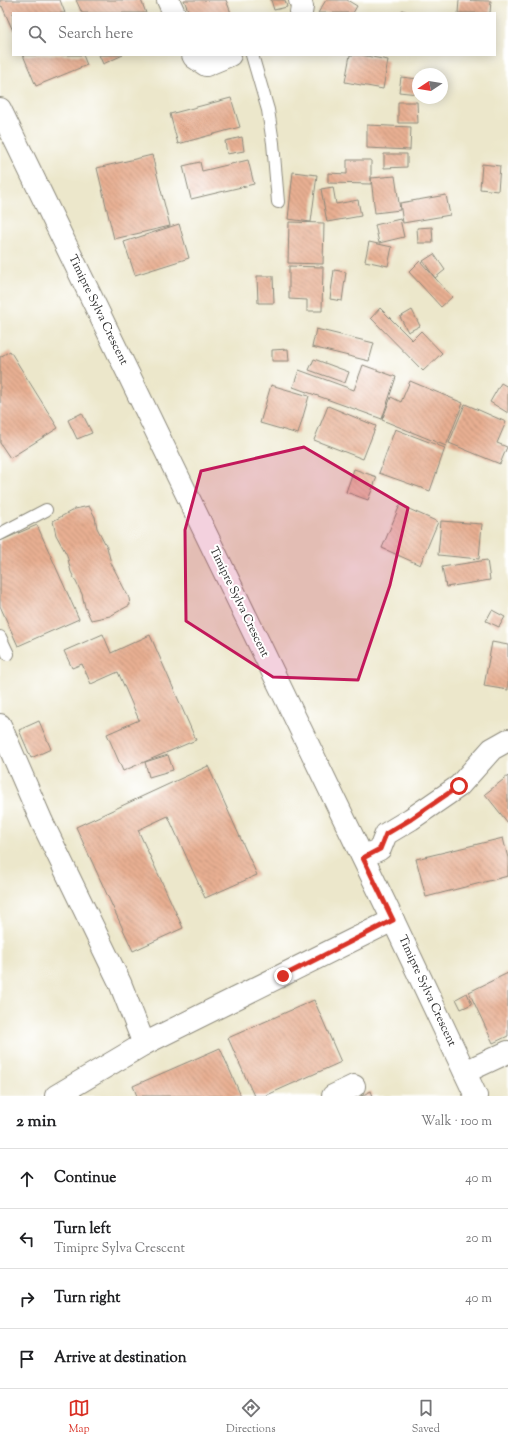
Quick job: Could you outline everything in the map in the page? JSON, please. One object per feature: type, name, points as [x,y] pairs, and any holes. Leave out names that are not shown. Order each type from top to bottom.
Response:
[{"type":"street","points":[[168,0],[174,12]]},
{"type":"street","points":[[300,0],[302,7],[301,12]]},
{"type":"street","points":[[193,56],[194,58],[206,65],[228,56]]},
{"type":"street","name":"Timipre Sylva Crescent","points":[[0,108],[393,920],[476,1096]]},
{"type":"street","points":[[0,725],[42,822],[120,983],[144,1044]]},
{"type":"street","points":[[363,858],[380,849],[386,834],[411,819],[459,786],[492,748],[508,740]]},
{"type":"street","points":[[56,1096],[144,1044],[393,920]]},
{"type":"street","points":[[465,1072],[508,1052]]},
{"type":"street","points":[[333,1096],[354,1086]]},
{"type":"lane","points":[[252,56],[268,110],[273,143],[278,202]]},
{"type":"lane","points":[[0,534],[46,510]]},
{"type":"lane","points":[[0,637],[8,654]]},
{"type":"highlighted area","points":[[304,447],[408,508],[390,585],[358,680],[273,677],[186,621],[185,530],[201,471]]},
{"type":"building","points":[[0,0],[60,0],[65,12],[12,12],[12,29],[2,6],[0,7]]},
{"type":"building","points":[[76,0],[141,0],[146,12],[82,12]]},
{"type":"building","points":[[184,0],[226,0],[231,12],[189,12]]},
{"type":"building","points":[[271,0],[285,0],[287,7],[274,10]]},
{"type":"building","points":[[326,0],[347,0],[357,6],[354,12],[319,12]]},
{"type":"building","points":[[459,0],[491,1],[490,12],[458,12]]},
{"type":"building","points":[[23,56],[83,56],[87,65],[36,86]]},
{"type":"building","points":[[99,56],[121,56],[103,64]]},
{"type":"building","points":[[350,56],[366,56],[388,60],[383,89],[345,82]]},
{"type":"building","points":[[401,77],[412,78],[412,93],[399,92]]},
{"type":"building","points":[[231,98],[240,127],[178,144],[170,114]]},
{"type":"building","points":[[398,102],[412,102],[412,104],[417,104],[418,123],[398,123]]},
{"type":"building","points":[[367,125],[411,127],[410,150],[367,148]]},
{"type":"building","points":[[242,137],[244,151],[227,154],[225,141]]},
{"type":"building","points":[[384,154],[407,154],[407,167],[384,168]]},
{"type":"building","points":[[152,155],[170,226],[114,239],[97,168]]},
{"type":"building","points":[[248,160],[254,184],[191,199],[183,166],[200,162],[202,171]]},
{"type":"building","points":[[347,160],[371,160],[371,184],[328,183],[328,173],[347,174]]},
{"type":"building","points":[[482,164],[500,166],[498,191],[480,189]]},
{"type":"building","points":[[293,172],[317,175],[311,222],[288,219]]},
{"type":"building","points":[[395,176],[400,210],[375,213],[371,178]]},
{"type":"building","points":[[333,187],[336,204],[358,200],[361,216],[327,222],[321,189]]},
{"type":"building","points":[[446,195],[450,215],[403,223],[400,203]]},
{"type":"building","points":[[400,219],[404,237],[379,243],[375,225]]},
{"type":"building","points":[[289,222],[324,223],[323,264],[288,263]]},
{"type":"building","points":[[179,224],[189,258],[135,275],[124,242]]},
{"type":"building","points":[[432,227],[433,243],[418,243],[417,228]]},
{"type":"building","points":[[369,242],[392,247],[388,266],[365,261]]},
{"type":"building","points":[[434,254],[445,270],[435,278],[423,261]]},
{"type":"building","points":[[420,261],[452,297],[441,307],[409,272]]},
{"type":"building","points":[[289,266],[323,267],[322,311],[307,311],[307,300],[289,299]]},
{"type":"building","points":[[334,270],[346,272],[342,301],[330,299]]},
{"type":"building","points":[[257,276],[273,276],[274,303],[258,303]]},
{"type":"building","points":[[380,308],[412,340],[421,331],[442,353],[423,371],[371,318]]},
{"type":"building","points":[[412,310],[420,326],[408,332],[400,317]]},
{"type":"building","points":[[316,329],[374,343],[369,361],[312,347]]},
{"type":"building","points":[[288,349],[289,361],[272,361],[272,350]]},
{"type":"building","points":[[10,351],[58,428],[10,458],[0,443],[0,357]]},
{"type":"building","points":[[314,359],[349,372],[345,383],[309,370]]},
{"type":"building","points":[[363,365],[396,377],[382,419],[293,387],[299,370],[354,390]]},
{"type":"building","points":[[410,381],[463,403],[446,446],[382,420],[391,397],[401,402]]},
{"type":"building","points":[[501,383],[508,387],[508,413],[490,402]]},
{"type":"building","points":[[271,385],[309,396],[298,434],[260,423]]},
{"type":"building","points":[[465,404],[506,422],[497,443],[507,447],[500,464],[449,443]]},
{"type":"building","points":[[328,406],[376,426],[363,459],[314,440]]},
{"type":"building","points":[[82,413],[92,433],[77,439],[68,420]]},
{"type":"building","points":[[395,429],[445,448],[430,491],[379,473]]},
{"type":"building","points":[[354,469],[377,477],[368,500],[346,492]]},
{"type":"building","points":[[400,505],[438,522],[420,565],[382,548]]},
{"type":"building","points":[[89,506],[95,517],[97,528],[107,547],[111,563],[129,598],[130,605],[110,616],[91,620],[85,607],[82,594],[71,572],[67,555],[56,535],[53,521],[75,509]]},
{"type":"building","points":[[441,521],[482,524],[479,559],[438,555]]},
{"type":"building","points":[[37,525],[79,619],[18,646],[0,606],[0,541]]},
{"type":"building","points":[[487,560],[490,580],[446,587],[442,567]]},
{"type":"building","points":[[492,610],[505,617],[499,627],[486,621]]},
{"type":"building","points":[[103,634],[111,653],[150,635],[196,740],[123,771],[107,734],[139,720],[118,672],[91,684],[82,664],[72,668],[64,651]]},
{"type":"building","points":[[492,642],[508,645],[508,690],[484,686]]},
{"type":"building","points":[[39,721],[51,749],[31,758],[19,730]]},
{"type":"building","points":[[168,755],[173,770],[149,777],[145,762]]},
{"type":"building","points":[[208,766],[257,875],[205,898],[168,816],[138,830],[183,928],[133,951],[76,827]]},
{"type":"building","points":[[508,776],[508,823],[485,794]]},
{"type":"building","points":[[503,838],[508,858],[508,876],[426,897],[416,859]]},
{"type":"building","points":[[508,973],[508,1036],[493,1043],[469,992]]},
{"type":"building","points":[[467,993],[472,1004],[461,1009],[456,999]]},
{"type":"building","points":[[314,1000],[341,1062],[265,1096],[254,1096],[228,1038]]},
{"type":"building","points":[[220,1048],[241,1096],[137,1096],[133,1086]]},
{"type":"building","points":[[371,1091],[373,1096],[361,1096]]},
{"type":"route","points":[[283,976],[393,920],[363,858],[380,849],[386,834],[411,819],[459,786]]}]
